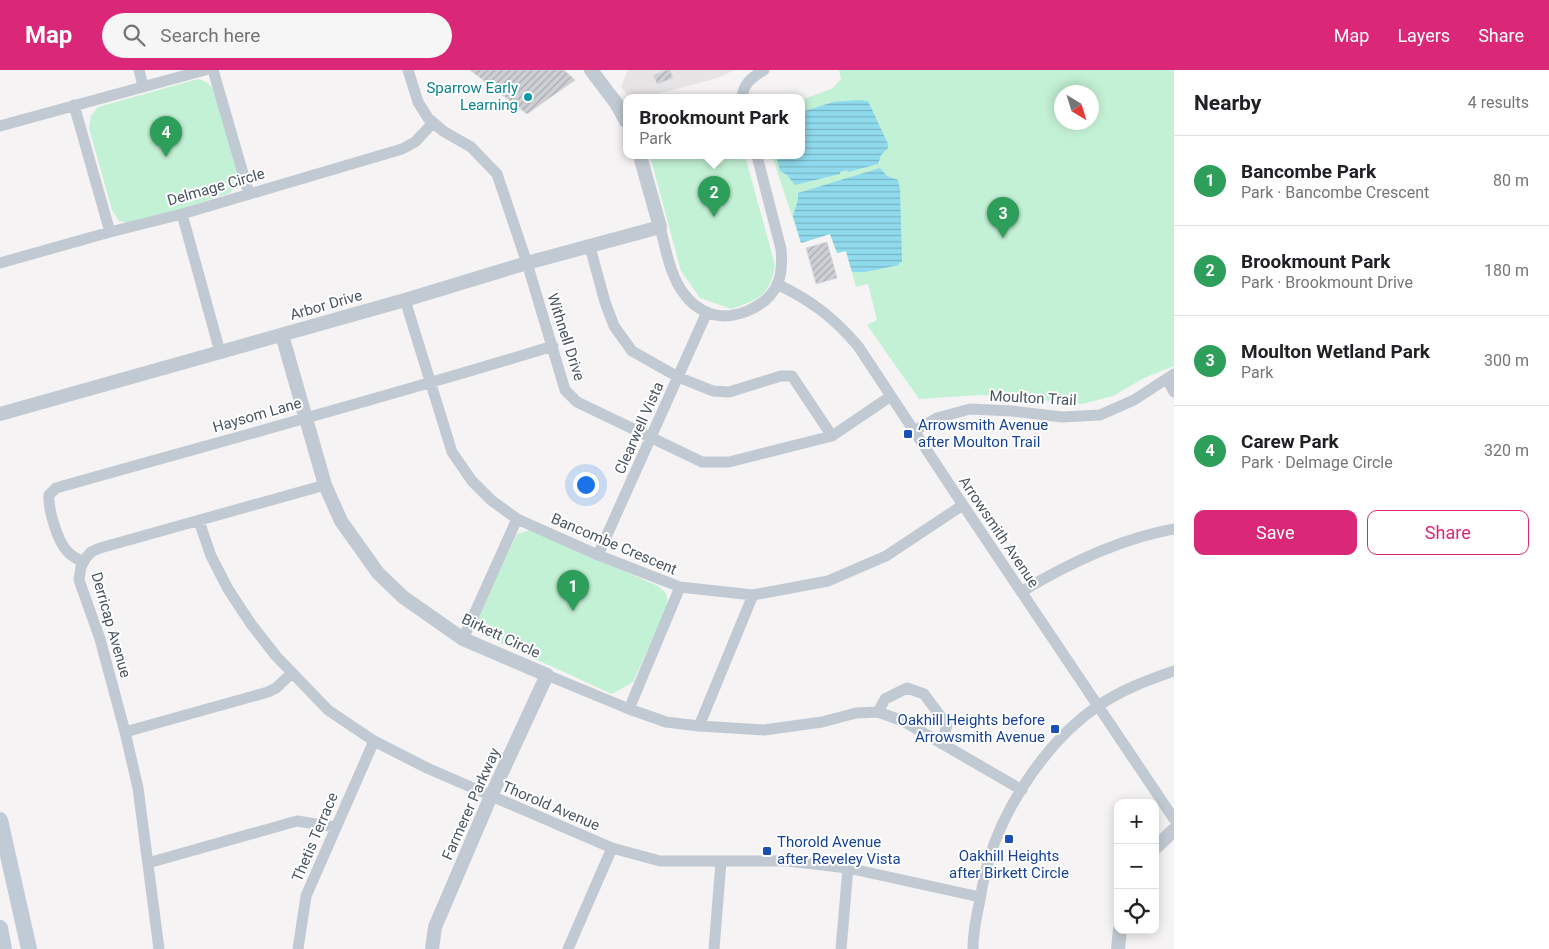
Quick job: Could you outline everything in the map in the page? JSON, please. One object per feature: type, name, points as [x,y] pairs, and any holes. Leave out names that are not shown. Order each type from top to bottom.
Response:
[{"type":"main road","points":[[0,820],[29,949]]},
{"type":"main road","points":[[0,928],[4,949]]},
{"type":"street","points":[[139,70],[143,86]]},
{"type":"street","points":[[0,126],[205,70]]},
{"type":"street","points":[[213,70],[249,194]]},
{"type":"street","name":"Withnell Drive","points":[[408,70],[418,102],[432,124],[471,146],[497,174],[527,263],[565,390],[577,402],[652,436],[702,462],[729,462],[832,436],[891,396]]},
{"type":"street","points":[[592,70],[623,116]]},
{"type":"street","points":[[743,94],[745,85],[764,70]]},
{"type":"street","points":[[74,105],[110,232]]},
{"type":"street","name":"Delmage Circle","points":[[0,263],[182,214],[409,146],[432,124]]},
{"type":"street","points":[[641,159],[676,283],[692,302],[706,312],[725,315],[751,309],[766,298],[778,284],[782,266],[781,249],[758,159]]},
{"type":"street","points":[[182,214],[220,352]]},
{"type":"street","name":"Arbor Drive","points":[[0,414],[405,300],[527,263],[660,227]]},
{"type":"street","points":[[590,247],[605,302],[614,326],[632,351],[678,376],[713,391],[729,392],[781,376],[792,376],[832,436]]},
{"type":"street","name":"Arrowsmith Avenue","points":[[778,284],[799,294],[818,307],[839,324],[858,346],[1174,819]]},
{"type":"street","name":"Bancombe Crescent","points":[[405,300],[452,452],[472,482],[491,500],[517,519],[598,555],[680,587],[754,595],[828,582],[886,556],[963,505]]},
{"type":"street","name":"Clearwell Vista","points":[[598,555],[706,312]]},
{"type":"street","name":"Birkett Circle","points":[[282,334],[325,485],[341,521],[378,573],[403,597],[463,639],[629,709],[666,722],[764,730],[822,722],[856,713],[878,712],[902,721],[1022,790]]},
{"type":"street","name":"Haysom Lane","points":[[83,562],[66,551],[59,536],[48,505],[49,495],[56,488],[431,384],[552,346]]},
{"type":"street","points":[[1170,376],[1174,392]]},
{"type":"street","name":"Moulton Trail","points":[[914,431],[937,418],[970,409],[1012,411],[1062,417],[1100,415],[1134,400],[1170,376]]},
{"type":"street","name":"Derricap Avenue","points":[[159,949],[138,788],[100,639],[80,580],[83,562],[88,555],[100,548],[325,485]]},
{"type":"street","points":[[463,639],[517,519]]},
{"type":"street","name":"Thorold Avenue","points":[[199,521],[211,556],[242,611],[276,656],[328,710],[374,741],[427,768],[612,848],[660,861],[788,861],[848,868],[980,897]]},
{"type":"street","points":[[1021,592],[1056,571],[1108,548],[1174,529]]},
{"type":"street","points":[[629,709],[680,587]]},
{"type":"street","points":[[699,726],[754,595]]},
{"type":"street","points":[[973,949],[973,933],[989,859],[1005,820],[1022,790],[1046,756],[1070,730],[1098,706],[1139,684],[1174,671]]},
{"type":"street","points":[[125,732],[268,692],[276,688],[292,673]]},
{"type":"street","name":"Farmerer Parkway","points":[[432,949],[435,927],[491,796],[547,675]]},
{"type":"street","points":[[878,712],[884,699],[907,688],[924,694],[947,725],[942,743]]},
{"type":"street","name":"Thetis Terrace","points":[[298,949],[306,896],[374,741]]},
{"type":"street","points":[[148,862],[297,820],[335,827]]},
{"type":"street","points":[[1159,844],[1174,830]]},
{"type":"street","points":[[568,949],[612,848]]},
{"type":"street","points":[[714,949],[721,862]]},
{"type":"street","points":[[841,949],[848,868]]},
{"type":"street","points":[[1118,949],[1120,934]]},
{"type":"shaded area","points":[[628,70],[735,70],[717,78],[658,94],[627,94],[621,87]]},
{"type":"green space","points":[[839,70],[1174,70],[1174,366],[1144,378],[1113,396],[1082,404],[981,395],[919,399],[867,325],[877,320],[868,284],[856,287],[846,251],[837,253],[830,234],[801,243],[773,159],[805,159],[805,99],[833,88],[841,79]]},
{"type":"green space","points":[[198,79],[206,82],[214,89],[239,172],[239,182],[230,193],[133,224],[119,221],[112,210],[89,128],[91,116],[98,107]]},
{"type":"green space","points":[[651,159],[746,159],[775,265],[770,284],[755,299],[731,309],[700,298],[681,271]]},
{"type":"green space","points":[[531,530],[658,586],[666,593],[668,604],[633,682],[612,694],[483,635],[477,617],[517,534]]},
{"type":"water","points":[[868,101],[888,144],[888,148],[881,155],[878,164],[848,172],[847,170],[840,172],[840,174],[795,185],[787,175],[780,171],[777,159],[805,159],[805,111],[833,102]]},
{"type":"water","points":[[880,168],[887,176],[898,180],[900,189],[902,262],[899,265],[865,272],[852,272],[846,251],[837,253],[830,234],[801,243],[793,216],[798,193]]},
{"type":"building","name":"Sparrow Early Learning","points":[[470,70],[564,70],[575,80],[527,114]]},
{"type":"building","points":[[670,70],[673,78],[657,84],[654,75]]},
{"type":"building","points":[[827,242],[837,278],[816,284],[806,248]]},
{"type":"place","name":"Sparrow Early Learning","points":[[528,97]]},
{"type":"place","name":"Carew Park","points":[[166,157]]},
{"type":"place","name":"Brookmount Park","points":[[714,217]]},
{"type":"place","name":"Moulton Wetland Park","points":[[1003,238]]},
{"type":"place","name":"Arrowsmith Avenue after Moulton Trail","points":[[908,434]]},
{"type":"place","name":"Bancombe Park","points":[[573,611]]},
{"type":"place","name":"Oakhill Heights before Arrowsmith Avenue","points":[[1055,729]]},
{"type":"place","name":"Oakhill Heights after Birkett Circle","points":[[1009,839]]},
{"type":"place","name":"Thorold Avenue after Reveley Vista","points":[[767,851]]}]
